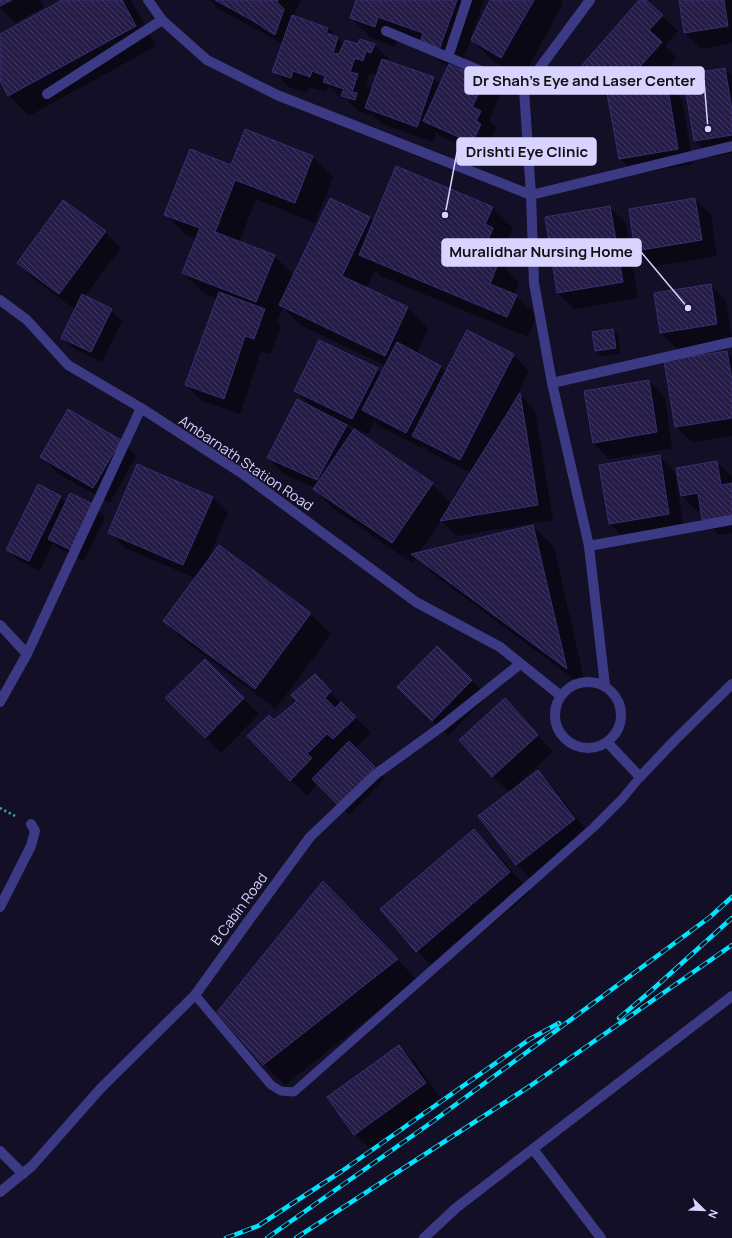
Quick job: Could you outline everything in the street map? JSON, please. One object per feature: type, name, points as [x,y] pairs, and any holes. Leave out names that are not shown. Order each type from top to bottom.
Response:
[{"type":"street","points":[[148,0],[162,20],[207,60],[277,95],[531,195],[732,146]]},
{"type":"street","points":[[448,57],[467,0]]},
{"type":"street","points":[[590,0],[524,88],[531,195],[534,283],[552,383],[589,546],[605,686]]},
{"type":"street","points":[[47,94],[162,20]]},
{"type":"street","points":[[386,31],[524,88]]},
{"type":"street","name":"Ambarnath Station Road","points":[[0,300],[27,320],[68,365],[140,408],[240,472],[416,602],[500,647],[561,696]]},
{"type":"street","points":[[552,383],[732,342]]},
{"type":"street","points":[[0,702],[27,654],[140,408]]},
{"type":"street","points":[[589,546],[732,520]]},
{"type":"street","points":[[0,625],[27,654]]},
{"type":"street","name":"B Cabin Road","points":[[0,1192],[32,1166],[101,1088],[195,996],[310,837],[376,774],[441,727],[520,664]]},
{"type":"street","points":[[584,682],[595,682],[605,686],[614,694],[619,703],[621,714],[620,725],[615,734],[607,742],[597,747],[587,748],[576,746],[567,741],[560,733],[556,723],[555,712],[561,696],[573,685],[584,682]]},
{"type":"street","points":[[607,742],[640,777],[732,684]]},
{"type":"street","points":[[0,907],[31,846],[34,831],[31,824]]},
{"type":"street","points":[[424,1238],[456,1208],[732,996]]},
{"type":"street","points":[[533,1149],[601,1238]]},
{"type":"street","points":[[0,1151],[23,1174]]},
{"type":"lane","points":[[195,996],[271,1085],[281,1091],[294,1092],[594,827],[622,799],[640,777]]},
{"type":"building","points":[[0,0],[12,0],[0,6]]},
{"type":"building","points":[[62,0],[122,0],[136,26],[8,96],[0,81],[0,34]]},
{"type":"building","points":[[215,0],[278,0],[277,2],[284,9],[275,35]]},
{"type":"building","points":[[356,0],[457,0],[439,50],[420,43],[423,33],[378,17],[375,27],[350,18]]},
{"type":"building","points":[[490,0],[534,0],[501,58],[471,40]]},
{"type":"building","points":[[639,0],[646,0],[663,15],[649,30],[662,42],[619,90],[603,76],[595,85],[578,70]]},
{"type":"building","points":[[679,0],[724,0],[728,26],[684,33]]},
{"type":"building","points":[[292,15],[328,28],[326,33],[338,37],[333,53],[339,54],[345,40],[358,44],[360,39],[375,44],[371,53],[366,51],[363,61],[355,58],[350,72],[358,74],[352,92],[357,93],[355,100],[341,96],[344,89],[323,82],[325,76],[312,71],[310,77],[293,71],[291,78],[272,72]]},
{"type":"building","points":[[382,59],[434,77],[417,127],[365,108]]},
{"type":"building","points":[[449,64],[485,80],[472,107],[481,111],[476,121],[481,124],[472,143],[423,121]]},
{"type":"building","points":[[725,68],[732,110],[732,135],[694,141],[683,75]]},
{"type":"building","points":[[667,83],[678,149],[619,159],[607,93]]},
{"type":"building","points":[[245,129],[313,156],[295,203],[235,180],[215,232],[275,255],[256,302],[182,273],[200,228],[164,215],[190,149],[231,165]]},
{"type":"building","points":[[396,166],[493,207],[485,224],[493,228],[482,254],[499,261],[490,284],[517,295],[507,317],[359,255]]},
{"type":"building","points":[[330,198],[370,217],[342,276],[408,307],[385,356],[279,305]]},
{"type":"building","points":[[695,198],[702,240],[635,251],[629,209]]},
{"type":"building","points":[[63,200],[106,231],[59,294],[17,263]]},
{"type":"building","points":[[610,206],[623,282],[557,293],[545,217]]},
{"type":"building","points":[[711,284],[717,324],[660,333],[654,293]]},
{"type":"building","points":[[219,292],[265,309],[254,339],[245,336],[224,399],[185,385]]},
{"type":"building","points":[[82,294],[112,309],[91,352],[61,338]]},
{"type":"building","points":[[613,329],[616,348],[595,351],[592,332]]},
{"type":"building","points":[[467,330],[514,354],[460,460],[412,436]]},
{"type":"building","points":[[319,340],[378,368],[352,419],[294,391]]},
{"type":"building","points":[[397,342],[441,366],[406,433],[362,410]]},
{"type":"building","points":[[727,351],[732,380],[732,418],[675,427],[664,361]]},
{"type":"building","points":[[649,380],[657,432],[593,443],[584,391]]},
{"type":"building","points":[[520,393],[538,505],[440,521]]},
{"type":"building","points":[[297,399],[347,425],[317,480],[267,458]]},
{"type":"building","points":[[68,409],[121,440],[93,488],[40,457]]},
{"type":"building","points":[[354,429],[433,483],[392,543],[313,489]]},
{"type":"building","points":[[660,455],[669,514],[609,524],[599,465]]},
{"type":"building","points":[[717,461],[721,485],[732,483],[732,515],[702,520],[698,493],[681,496],[676,468]]},
{"type":"building","points":[[137,464],[213,497],[183,565],[108,533]]},
{"type":"building","points":[[38,484],[61,496],[29,561],[6,550]]},
{"type":"building","points":[[70,493],[95,505],[73,551],[48,539]]},
{"type":"building","points":[[533,525],[567,669],[411,554]]},
{"type":"building","points":[[219,545],[311,613],[255,689],[163,621]]},
{"type":"building","points":[[437,646],[472,680],[432,721],[397,687]]},
{"type":"building","points":[[205,659],[244,698],[205,738],[165,698]]},
{"type":"building","points":[[315,674],[331,691],[325,698],[335,708],[341,702],[356,717],[333,739],[327,734],[307,754],[312,758],[290,781],[247,736],[269,715],[274,720],[297,701],[291,695]]},
{"type":"building","points":[[505,698],[538,735],[492,777],[459,740]]},
{"type":"building","points":[[349,741],[375,767],[338,805],[312,779]]},
{"type":"building","points":[[538,770],[575,819],[516,865],[478,816]]},
{"type":"building","points":[[474,829],[510,872],[416,952],[380,909]]},
{"type":"building","points":[[323,881],[398,959],[263,1065],[217,1012]]},
{"type":"building","points":[[399,1045],[426,1083],[354,1135],[327,1097]]},
{"type":"railway","points":[[267,1238],[432,1122],[710,917],[732,897]]},
{"type":"railway","points":[[619,1018],[732,918]]},
{"type":"railway","points":[[296,1238],[530,1086],[732,945]]},
{"type":"railway","points":[[226,1238],[258,1226],[342,1171],[530,1039],[559,1023]]},
{"type":"place","name":"Dr Shah's Eye and Laser Center","points":[[708,129]]},
{"type":"place","name":"Drishti Eye Clinic","points":[[445,215]]},
{"type":"place","name":"Muralidhar Nursing Home","points":[[688,308]]}]
